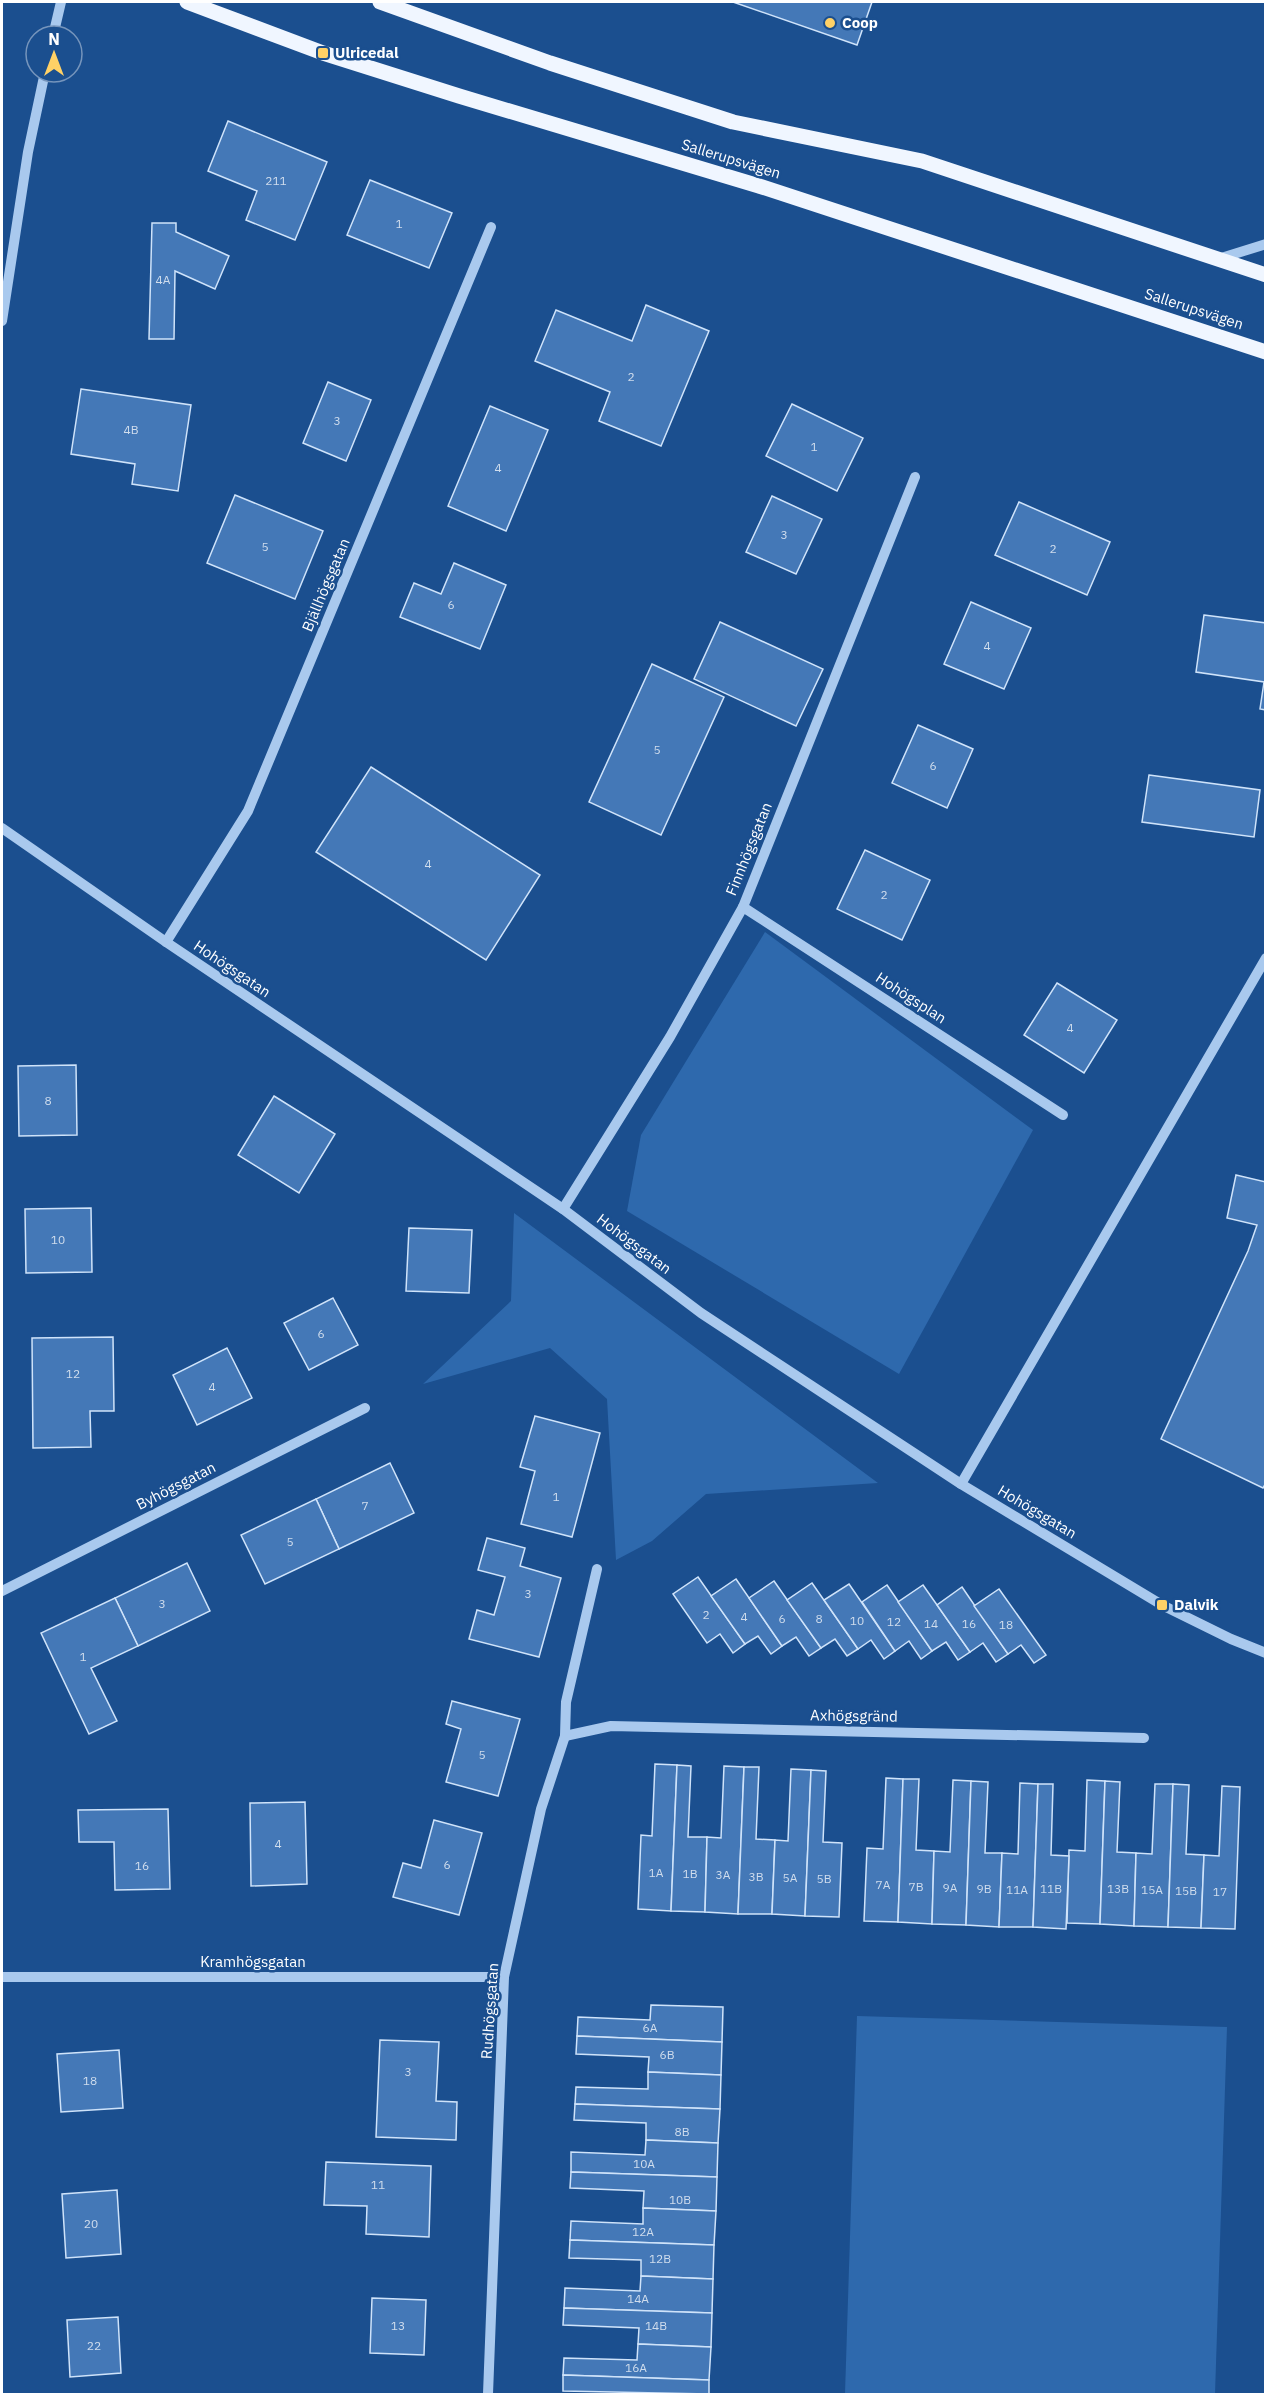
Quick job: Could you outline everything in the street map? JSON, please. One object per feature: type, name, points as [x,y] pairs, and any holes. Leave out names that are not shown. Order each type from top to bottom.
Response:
[{"type":"main road","name":"Sallerupsvägen","points":[[187,2],[323,53],[759,186],[1266,352]]},
{"type":"main road","points":[[380,2],[550,63],[733,122],[922,160],[1266,275]]},
{"type":"street","points":[[56,24],[61,2]]},
{"type":"street","points":[[2,321],[28,152],[42,84]]},
{"type":"street","name":"Bjällhögsgatan","points":[[166,942],[249,811],[491,227]]},
{"type":"street","points":[[1218,259],[1266,244]]},
{"type":"street","name":"Finnhögsgatan","points":[[563,1209],[670,1037],[743,907],[915,477]]},
{"type":"street","name":"Hohögsgatan","points":[[2,828],[166,942],[563,1209],[701,1313],[961,1484],[1162,1605],[1231,1639],[1266,1653]]},
{"type":"street","name":"Hohögsplan","points":[[743,907],[1063,1115]]},
{"type":"street","points":[[961,1484],[1266,958]]},
{"type":"street","name":"Byhögsgatan","points":[[2,1592],[365,1408]]},
{"type":"street","name":"Rudhögsgatan","points":[[488,2394],[504,1977],[541,1809],[565,1736],[566,1702],[597,1569]]},
{"type":"street","name":"Axhögsgränd","points":[[565,1736],[611,1726],[1144,1738]]},
{"type":"street","name":"Kramhögsgatan","points":[[2,1977],[504,1977]]},
{"type":"shaded area","points":[[765,932],[1033,1130],[899,1374],[627,1211],[641,1135]]},
{"type":"shaded area","points":[[514,1213],[878,1483],[706,1494],[652,1541],[616,1560],[607,1399],[550,1348],[423,1384],[511,1301]]},
{"type":"shaded area","points":[[857,2016],[1227,2027],[1215,2394],[845,2394]]},
{"type":"building","name":"Coop","points":[[733,2],[872,2],[857,45]]},
{"type":"building","points":[[228,121],[327,162],[295,240],[246,220],[257,191],[208,171]]},
{"type":"building","points":[[370,180],[452,213],[429,268],[347,235]]},
{"type":"building","points":[[152,223],[176,223],[176,232],[229,256],[215,289],[175,271],[174,339],[149,339]]},
{"type":"building","points":[[646,305],[709,331],[661,446],[599,421],[610,392],[535,361],[556,310],[632,341]]},
{"type":"building","points":[[328,382],[371,400],[346,461],[303,443]]},
{"type":"building","points":[[81,389],[191,405],[178,491],[132,484],[135,464],[71,454]]},
{"type":"building","points":[[792,404],[863,438],[837,491],[766,456]]},
{"type":"building","points":[[490,406],[548,430],[506,531],[448,506]]},
{"type":"building","points":[[235,495],[323,531],[295,599],[207,563]]},
{"type":"building","points":[[772,496],[822,519],[796,574],[746,552]]},
{"type":"building","points":[[1019,502],[1110,542],[1087,595],[995,555]]},
{"type":"building","points":[[454,563],[506,585],[480,649],[400,617],[414,583],[441,594]]},
{"type":"building","points":[[971,602],[1031,628],[1004,689],[944,664]]},
{"type":"building","points":[[1204,615],[1266,623],[1266,710],[1260,709],[1264,682],[1196,672]]},
{"type":"building","points":[[720,622],[823,669],[796,726],[694,679]]},
{"type":"building","points":[[652,664],[724,697],[661,835],[589,802]]},
{"type":"building","points":[[918,725],[973,749],[947,808],[892,783]]},
{"type":"building","points":[[371,767],[540,875],[486,960],[316,852]]},
{"type":"building","points":[[1149,775],[1260,790],[1254,837],[1142,822]]},
{"type":"building","points":[[865,850],[930,880],[902,940],[837,909]]},
{"type":"building","points":[[1057,983],[1117,1020],[1084,1073],[1024,1035]]},
{"type":"building","points":[[76,1065],[77,1135],[19,1136],[18,1066]]},
{"type":"building","points":[[274,1096],[335,1134],[299,1193],[238,1155]]},
{"type":"building","points":[[1236,1175],[1266,1182],[1266,1483],[1263,1488],[1161,1439],[1248,1251],[1257,1225],[1227,1218]]},
{"type":"building","points":[[91,1208],[92,1272],[26,1273],[25,1209]]},
{"type":"building","points":[[409,1228],[472,1230],[469,1293],[406,1291]]},
{"type":"building","points":[[333,1298],[358,1345],[309,1370],[284,1323]]},
{"type":"building","points":[[113,1337],[114,1411],[90,1411],[91,1447],[33,1448],[32,1338]]},
{"type":"building","points":[[227,1348],[252,1398],[197,1425],[173,1375]]},
{"type":"building","points":[[535,1416],[600,1433],[572,1537],[521,1524],[535,1471],[520,1467]]},
{"type":"building","points":[[390,1463],[414,1513],[339,1549],[316,1499]]},
{"type":"building","points":[[316,1499],[339,1549],[265,1584],[241,1535]]},
{"type":"building","points":[[487,1538],[525,1548],[520,1566],[561,1578],[539,1657],[469,1639],[477,1610],[494,1615],[505,1577],[478,1570]]},
{"type":"building","points":[[187,1563],[210,1611],[138,1646],[115,1598]]},
{"type":"building","points":[[698,1577],[745,1644],[733,1653],[720,1634],[707,1643],[673,1594]]},
{"type":"building","points":[[736,1579],[782,1646],[771,1654],[758,1636],[745,1644],[711,1596]]},
{"type":"building","points":[[774,1581],[821,1648],[809,1656],[796,1637],[782,1646],[749,1598]]},
{"type":"building","points":[[812,1583],[858,1649],[847,1656],[835,1639],[821,1648],[787,1600]]},
{"type":"building","points":[[849,1584],[895,1651],[884,1659],[871,1640],[858,1649],[824,1600]]},
{"type":"building","points":[[887,1585],[932,1651],[921,1659],[909,1641],[895,1651],[862,1602]]},
{"type":"building","points":[[923,1585],[970,1652],[958,1660],[946,1642],[932,1651],[898,1602]]},
{"type":"building","points":[[962,1587],[1008,1654],[996,1662],[983,1643],[970,1652],[937,1605]]},
{"type":"building","points":[[999,1589],[1046,1655],[1034,1663],[1021,1645],[1008,1654],[974,1606]]},
{"type":"building","points":[[115,1598],[138,1646],[91,1668],[117,1721],[89,1734],[41,1633]]},
{"type":"building","points":[[452,1701],[520,1719],[498,1796],[446,1782],[461,1729],[446,1724]]},
{"type":"building","points":[[655,1764],[677,1765],[671,1911],[638,1909],[641,1835],[652,1836]]},
{"type":"building","points":[[677,1765],[691,1766],[688,1837],[707,1837],[705,1912],[671,1911]]},
{"type":"building","points":[[724,1766],[744,1767],[738,1914],[705,1912],[707,1837],[721,1838]]},
{"type":"building","points":[[744,1767],[759,1767],[756,1839],[775,1840],[772,1914],[738,1914]]},
{"type":"building","points":[[791,1769],[811,1770],[805,1916],[772,1914],[775,1840],[788,1841]]},
{"type":"building","points":[[811,1770],[826,1771],[823,1842],[842,1843],[839,1917],[805,1916]]},
{"type":"building","points":[[886,1778],[903,1779],[898,1922],[864,1921],[867,1848],[883,1849]]},
{"type":"building","points":[[903,1779],[919,1779],[916,1850],[934,1851],[932,1924],[898,1922]]},
{"type":"building","points":[[953,1780],[971,1781],[966,1925],[932,1924],[934,1851],[950,1852]]},
{"type":"building","points":[[1087,1780],[1105,1781],[1100,1924],[1067,1923],[1069,1850],[1085,1851]]},
{"type":"building","points":[[971,1781],[988,1782],[985,1853],[1002,1853],[999,1927],[966,1925]]},
{"type":"building","points":[[1105,1781],[1120,1782],[1117,1852],[1136,1853],[1134,1926],[1100,1924]]},
{"type":"building","points":[[1020,1783],[1038,1784],[1033,1927],[999,1927],[1002,1853],[1018,1854]]},
{"type":"building","points":[[1038,1784],[1053,1784],[1051,1855],[1069,1856],[1066,1929],[1033,1927]]},
{"type":"building","points":[[1155,1784],[1173,1784],[1168,1927],[1134,1926],[1136,1853],[1152,1854]]},
{"type":"building","points":[[1173,1784],[1189,1785],[1186,1854],[1204,1855],[1201,1928],[1168,1927]]},
{"type":"building","points":[[1222,1786],[1240,1787],[1235,1929],[1201,1928],[1204,1855],[1219,1856]]},
{"type":"building","points":[[305,1802],[307,1884],[251,1886],[250,1803]]},
{"type":"building","points":[[168,1809],[170,1889],[115,1890],[114,1842],[79,1842],[78,1810]]},
{"type":"building","points":[[434,1820],[482,1833],[459,1915],[393,1897],[403,1863],[421,1868]]},
{"type":"building","points":[[651,2005],[723,2007],[722,2042],[577,2036],[578,2017],[650,2020]]},
{"type":"building","points":[[577,2036],[722,2042],[721,2075],[648,2072],[649,2057],[576,2054]]},
{"type":"building","points":[[380,2040],[439,2042],[436,2101],[457,2102],[456,2140],[376,2137]]},
{"type":"building","points":[[119,2050],[123,2108],[61,2112],[57,2054]]},
{"type":"building","points":[[648,2072],[721,2075],[720,2109],[575,2104],[576,2087],[648,2089]]},
{"type":"building","points":[[575,2104],[720,2109],[718,2143],[646,2140],[646,2123],[574,2120]]},
{"type":"building","points":[[646,2140],[718,2143],[717,2177],[571,2172],[571,2152],[645,2155]]},
{"type":"building","points":[[326,2162],[431,2166],[429,2237],[366,2234],[367,2206],[324,2205]]},
{"type":"building","points":[[571,2172],[717,2177],[716,2211],[643,2208],[644,2191],[570,2188]]},
{"type":"building","points":[[117,2190],[121,2254],[66,2258],[62,2194]]},
{"type":"building","points":[[643,2208],[716,2211],[714,2245],[570,2240],[571,2221],[643,2224]]},
{"type":"building","points":[[570,2240],[714,2245],[713,2279],[641,2276],[641,2260],[569,2258]]},
{"type":"building","points":[[641,2276],[713,2279],[712,2313],[564,2308],[565,2288],[640,2291]]},
{"type":"building","points":[[372,2298],[426,2300],[424,2355],[370,2353]]},
{"type":"building","points":[[564,2308],[712,2313],[711,2347],[638,2344],[639,2328],[563,2325]]},
{"type":"building","points":[[118,2317],[121,2373],[70,2377],[67,2320]]},
{"type":"building","points":[[638,2344],[711,2347],[709,2380],[563,2375],[564,2358],[637,2360]]},
{"type":"building","points":[[563,2375],[709,2380],[709,2394],[563,2391]]},
{"type":"place","name":"Coop","points":[[830,23]]},
{"type":"place","name":"Ulricedal","points":[[323,53]]},
{"type":"place","name":"Dalvik","points":[[1162,1605]]}]
